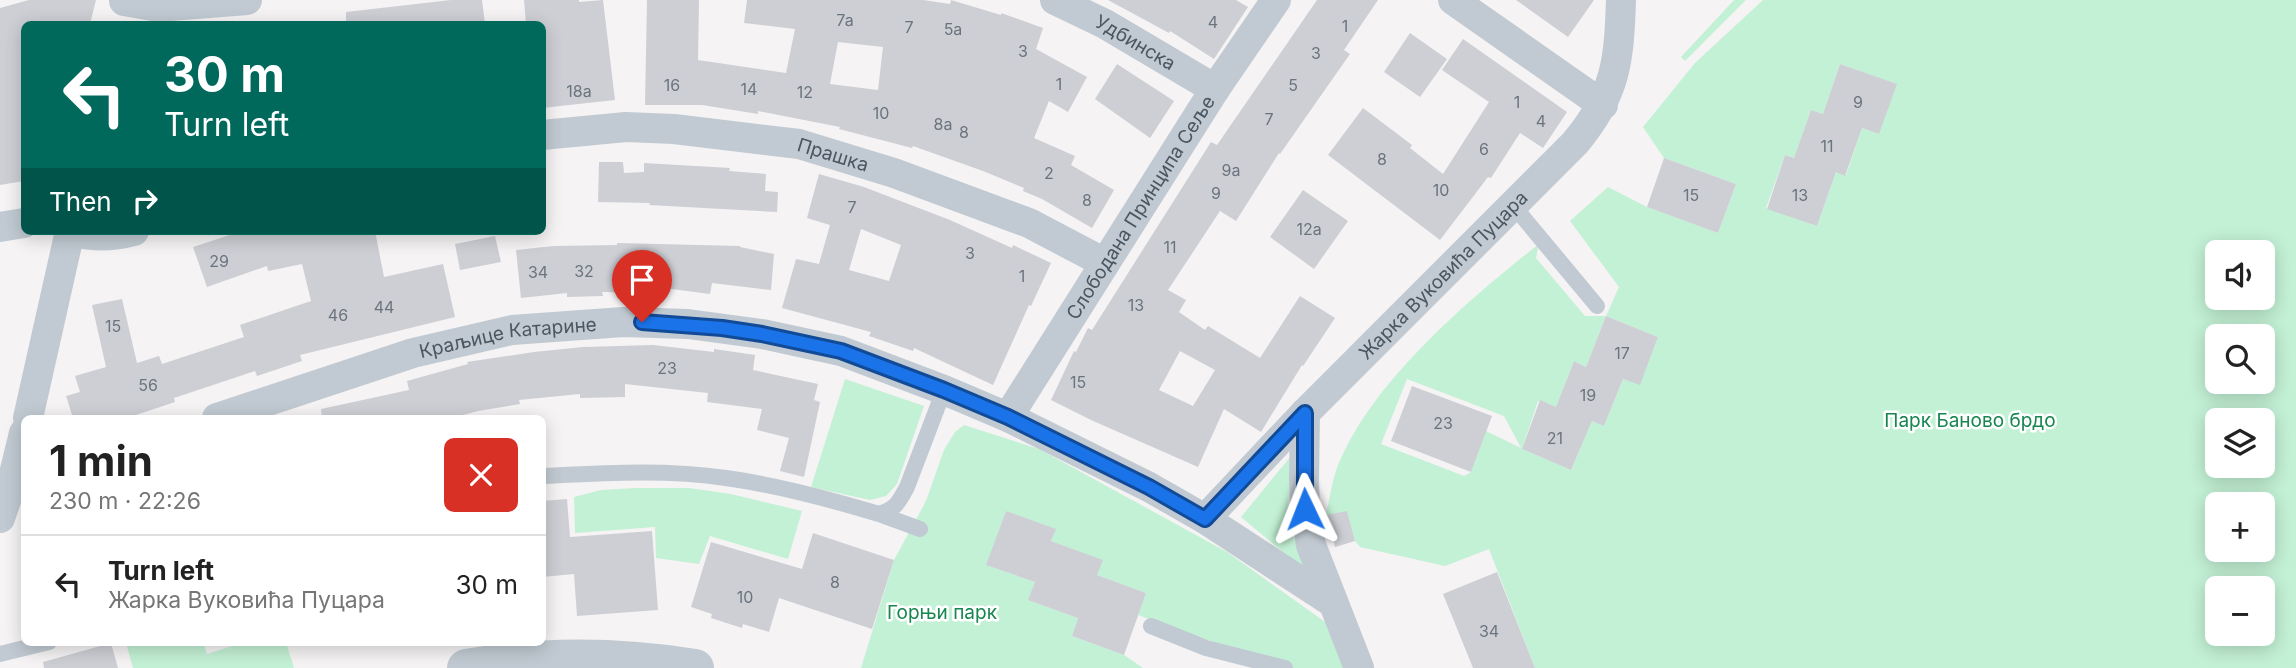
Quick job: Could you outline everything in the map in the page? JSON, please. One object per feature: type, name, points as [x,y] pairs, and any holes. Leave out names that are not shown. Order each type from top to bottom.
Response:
[{"type":"street","points":[[120,21],[125,0],[158,7],[247,0]]},
{"type":"street","name":"Удбинска","points":[[1055,0],[1105,24],[1215,89]]},
{"type":"street","name":"Слободана Принципа Сеље","points":[[1008,417],[1215,89],[1276,0]]},
{"type":"street","points":[[1453,0],[1603,105]]},
{"type":"street","name":"Жарка Вуковића Пуцара","points":[[1205,519],[1305,413],[1576,143],[1594,121],[1603,105],[1617,66],[1621,0]]},
{"type":"street","name":"Прашка","points":[[546,135],[626,127],[674,129],[799,144],[894,173],[1029,223],[1105,263]]},
{"type":"street","points":[[0,227],[21,224]]},
{"type":"street","points":[[29,415],[69,235]]},
{"type":"street","points":[[85,235],[113,235]]},
{"type":"street","name":"Краљице Катарине","points":[[226,415],[413,353],[512,330],[623,322],[688,324],[775,337],[841,351],[1008,417],[1149,487],[1205,519],[1332,602]]},
{"type":"street","points":[[1305,413],[1305,509],[1311,545],[1359,668]]},
{"type":"street","points":[[0,517],[12,485],[21,446]]},
{"type":"street","points":[[466,668],[530,659],[574,658],[654,661],[695,668]]},
{"type":"lane","points":[[1513,204],[1597,306]]},
{"type":"lane","points":[[879,514],[890,511],[903,494],[944,390]]},
{"type":"lane","points":[[546,476],[664,473],[726,478],[807,495],[879,514],[920,529]]},
{"type":"lane","points":[[1151,626],[1206,648],[1285,668]]},
{"type":"lane","points":[[0,654],[33,646]]},
{"type":"green space","points":[[1734,0],[1746,0],[1685,61],[1681,57]]},
{"type":"green space","name":"Парк Баново брдо","points":[[1763,0],[2296,0],[2296,668],[1535,668],[1489,549],[1445,566],[1360,547],[1355,541],[1347,512],[1326,515],[1335,474],[1349,441],[1394,378],[1451,318],[1481,291],[1539,244],[1536,258],[1585,316],[1606,316],[1619,287],[1570,221],[1608,187],[1647,207],[1718,233],[1736,184],[1664,158],[1643,127],[1695,63]],"holes":[[[1840,64],[1896,84],[1879,134],[1862,128],[1846,175],[1836,172],[1817,226],[1766,208],[1785,155],[1794,158],[1811,110],[1823,114]],[[1606,316],[1658,337],[1640,384],[1623,379],[1604,426],[1592,421],[1571,470],[1522,449],[1538,401],[1556,407],[1574,361],[1586,367]],[[1407,379],[1504,416],[1521,448],[1486,431],[1471,472],[1464,476],[1381,444]]]},
{"type":"green space","points":[[845,379],[924,406],[897,484],[886,496],[870,500],[811,487]]},
{"type":"green space","name":"Горњи парк","points":[[964,425],[1039,449],[1227,552],[1328,624],[1345,668],[1286,668],[1138,615],[1146,593],[1097,575],[1102,560],[1051,541],[1055,529],[1006,511],[987,565],[1035,582],[1029,600],[1078,618],[1072,636],[1124,655],[1143,668],[861,668],[894,560],[926,501],[944,450],[955,432]]},
{"type":"green space","points":[[1291,456],[1288,513],[1294,539],[1309,574],[1241,517]]},
{"type":"green space","points":[[689,488],[731,494],[802,511],[788,559],[710,536],[699,564],[656,558],[655,527],[575,533],[574,497],[601,490]]},
{"type":"green space","points":[[127,646],[204,646],[207,654],[232,646],[287,646],[294,668],[133,668]]},
{"type":"building","points":[[29,0],[96,0],[91,21],[21,21],[21,182],[0,185],[0,8]]},
{"type":"building","points":[[451,0],[482,0],[485,21],[346,21],[346,12]]},
{"type":"building","points":[[524,0],[603,0],[615,100],[546,108],[546,21],[526,21]]},
{"type":"building","points":[[647,0],[699,0],[698,60],[786,73],[795,29],[744,23],[747,0],[923,0],[950,4],[951,0],[1001,13],[1043,28],[1036,49],[1087,77],[1068,112],[1049,101],[1034,138],[1075,156],[1071,165],[1114,190],[1092,228],[1023,191],[1024,188],[913,146],[912,148],[839,129],[840,127],[758,111],[758,114],[702,105],[645,105]],"holes":[[[838,42],[883,47],[878,90],[830,84]]]},
{"type":"building","points":[[1108,0],[1236,0],[1248,7],[1214,59],[1170,31],[1169,33]]},
{"type":"building","points":[[1317,0],[1378,0],[1344,50],[1350,54],[1279,153],[1236,221],[1220,211],[1168,290],[1186,300],[1179,312],[1205,330],[1208,326],[1260,358],[1300,296],[1335,318],[1261,432],[1224,409],[1198,467],[1051,400],[1088,328],[1092,330],[1211,142],[1217,145]],"holes":[[[1180,351],[1215,370],[1193,406],[1159,390]]]},
{"type":"building","points":[[1516,0],[1594,0],[1568,37]]},
{"type":"building","points":[[1410,33],[1447,59],[1420,97],[1384,72]]},
{"type":"building","points":[[1463,39],[1567,112],[1543,148],[1520,133],[1491,178],[1488,177],[1440,240],[1328,155],[1363,108],[1412,145],[1410,148],[1443,174],[1489,102],[1442,70]]},
{"type":"building","points":[[1117,64],[1174,101],[1150,138],[1095,99]]},
{"type":"building","points":[[1840,64],[1897,84],[1879,134],[1862,128],[1845,176],[1836,172],[1817,226],[1767,209],[1785,155],[1794,158],[1811,110],[1823,114]]},
{"type":"building","points":[[1664,158],[1736,184],[1718,233],[1647,207]]},
{"type":"building","points":[[599,162],[623,162],[624,173],[644,172],[644,163],[730,168],[729,171],[766,174],[765,191],[778,192],[777,212],[598,202]]},
{"type":"building","points":[[819,174],[864,187],[950,220],[1012,248],[1013,245],[1051,263],[993,385],[914,348],[913,351],[869,336],[871,332],[782,308],[796,259],[819,264],[830,225],[807,218]],"holes":[[[861,229],[901,245],[889,281],[849,270]]]},
{"type":"building","points":[[1303,190],[1348,221],[1314,269],[1270,237]]},
{"type":"building","points":[[230,235],[376,235],[384,277],[443,264],[455,317],[300,355],[302,361],[257,376],[255,371],[174,398],[175,402],[136,415],[72,415],[66,396],[80,392],[75,376],[106,367],[92,305],[122,299],[137,363],[159,356],[162,364],[244,337],[240,325],[311,301],[302,264],[268,271],[267,266],[207,287],[193,247]]},
{"type":"building","points":[[495,236],[501,262],[460,270],[455,244]]},
{"type":"building","points":[[617,243],[740,246],[774,254],[771,290],[712,283],[710,294],[664,288],[664,293],[602,292],[603,296],[567,297],[567,293],[521,298],[516,250]]},
{"type":"building","points":[[1606,316],[1658,337],[1640,385],[1623,379],[1604,426],[1592,421],[1571,470],[1522,449],[1540,400],[1556,407],[1574,361],[1586,367]]},
{"type":"building","points":[[653,345],[755,355],[753,370],[818,384],[814,400],[820,402],[804,477],[780,471],[789,438],[757,430],[762,409],[707,402],[708,393],[625,384],[625,397],[580,398],[580,394],[519,400],[520,404],[463,415],[322,415],[321,409],[409,390],[407,381],[468,364],[467,362],[583,347]]},
{"type":"building","points":[[1412,386],[1492,416],[1471,472],[1391,441]]},
{"type":"building","points":[[567,499],[570,537],[652,531],[658,610],[577,616],[574,574],[546,577],[546,501]]},
{"type":"building","points":[[1006,511],[1056,529],[1051,541],[1103,560],[1097,575],[1146,593],[1124,655],[1072,636],[1078,618],[1028,600],[1035,582],[986,565]]},
{"type":"building","points":[[1347,511],[1355,541],[1335,547],[1326,515]]},
{"type":"building","points":[[813,533],[894,560],[872,629],[779,598],[769,632],[743,624],[742,628],[711,618],[712,614],[691,607],[711,542],[802,569]]},
{"type":"building","points":[[1497,572],[1535,668],[1473,668],[1443,594]]},
{"type":"building","points":[[100,646],[112,646],[118,668],[44,668],[43,662]]},
{"type":"route","points":[[642,322],[722,328],[841,351],[1008,417],[1149,487],[1205,519],[1305,413],[1305,509]]}]
